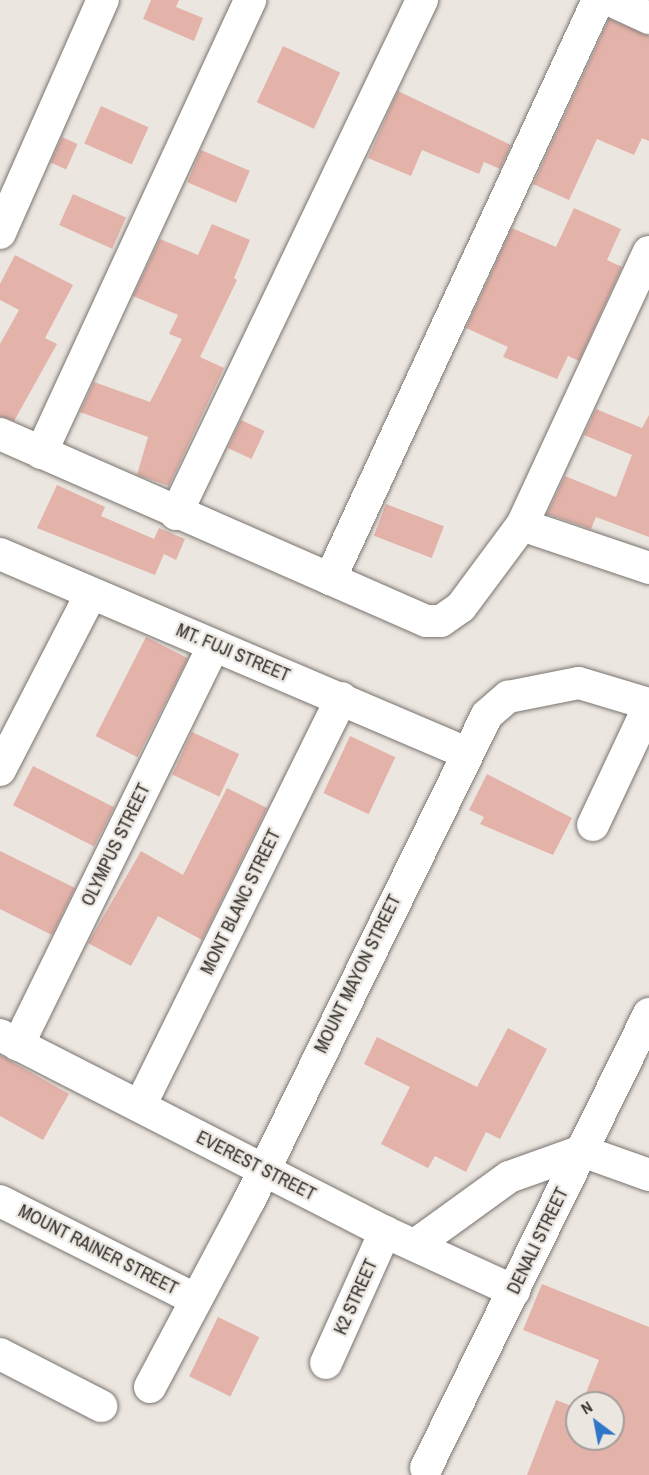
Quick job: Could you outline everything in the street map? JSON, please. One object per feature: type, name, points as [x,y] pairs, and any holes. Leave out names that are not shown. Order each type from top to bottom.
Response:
[{"type":"street","points":[[4,216],[103,0]]},
{"type":"street","points":[[41,453],[250,0]]},
{"type":"street","points":[[176,514],[422,0]]},
{"type":"street","points":[[330,579],[598,0]]},
{"type":"street","points":[[610,0],[649,18]]},
{"type":"street","points":[[0,434],[176,514],[426,621],[441,621],[460,607],[522,525],[649,252]]},
{"type":"street","points":[[522,525],[649,568]]},
{"type":"street","name":"MT. FUJI STREET","points":[[0,554],[466,753]]},
{"type":"street","points":[[0,770],[92,594]]},
{"type":"street","name":"OLYMPUS STREET","points":[[9,1040],[214,645]]},
{"type":"street","name":"MOUNT MAYON STREET","points":[[150,1387],[261,1169],[466,753],[495,706],[525,692],[579,683],[649,705]]},
{"type":"street","name":"MONT BLANC STREET","points":[[140,1106],[342,699]]},
{"type":"street","points":[[593,825],[649,705]]},
{"type":"street","name":"DENALI STREET","points":[[426,1468],[649,1014]]},
{"type":"street","name":"EVEREST STREET","points":[[9,1040],[385,1232],[514,1291]]},
{"type":"street","points":[[414,1245],[509,1177],[582,1151],[649,1175]]},
{"type":"street","name":"MOUNT RAINER STREET","points":[[0,1201],[195,1299]]},
{"type":"street","name":"K2 STREET","points":[[326,1363],[385,1232]]},
{"type":"street","points":[[0,1354],[101,1407]]},
{"type":"building","points":[[151,0],[179,0],[176,7],[203,18],[194,41],[143,19]]},
{"type":"building","points":[[609,19],[649,36],[649,141],[642,138],[634,155],[597,139],[569,200],[533,184]]},
{"type":"building","points":[[283,46],[340,73],[314,129],[257,102]]},
{"type":"building","points":[[398,91],[511,145],[500,169],[484,162],[479,174],[422,150],[411,176],[368,158]]},
{"type":"building","points":[[101,106],[149,127],[132,165],[84,143]]},
{"type":"building","points":[[62,137],[78,144],[66,169],[51,163]]},
{"type":"building","points":[[201,150],[250,171],[236,203],[187,182]]},
{"type":"building","points":[[73,194],[126,218],[112,249],[59,225]]},
{"type":"building","points":[[574,208],[621,229],[607,260],[622,267],[579,361],[568,356],[557,379],[503,357],[508,347],[466,328],[512,228],[556,247]]},
{"type":"building","points":[[212,224],[250,240],[234,278],[237,280],[200,357],[224,368],[169,486],[137,475],[148,437],[80,412],[94,382],[150,402],[182,339],[169,334],[178,315],[133,296],[160,239],[198,255]]},
{"type":"building","points":[[15,255],[73,285],[45,338],[57,344],[14,421],[0,416],[0,344],[19,310],[0,300],[0,284]]},
{"type":"building","points":[[596,409],[642,428],[649,415],[649,537],[596,517],[591,529],[547,514],[565,476],[616,497],[632,455],[584,435]]},
{"type":"building","points":[[241,420],[265,431],[251,459],[228,448]]},
{"type":"building","points":[[57,485],[105,507],[101,516],[154,539],[159,528],[185,539],[176,560],[164,554],[155,575],[37,528]]},
{"type":"building","points":[[386,504],[444,526],[432,558],[374,536]]},
{"type":"building","points":[[146,637],[188,658],[137,757],[96,736]]},
{"type":"building","points":[[192,732],[239,754],[219,797],[172,775]]},
{"type":"building","points":[[350,736],[395,757],[369,814],[323,793]]},
{"type":"building","points":[[33,766],[114,807],[94,847],[13,805]]},
{"type":"building","points":[[487,774],[572,818],[553,855],[480,824],[484,817],[469,810]]},
{"type":"building","points":[[227,788],[267,808],[202,940],[158,916],[131,966],[88,943],[141,851],[183,875]]},
{"type":"building","points":[[0,851],[75,888],[52,935],[0,909]]},
{"type":"building","points":[[508,1028],[547,1049],[500,1139],[486,1132],[466,1172],[435,1156],[428,1168],[381,1144],[410,1087],[364,1064],[377,1037],[477,1087]]},
{"type":"building","points":[[0,1055],[69,1094],[43,1140],[0,1116]]},
{"type":"building","points":[[542,1284],[649,1327],[649,1475],[527,1475],[556,1400],[565,1403],[565,1451],[625,1451],[625,1391],[587,1391],[599,1360],[523,1330]]},
{"type":"building","points":[[218,1317],[259,1337],[230,1396],[189,1376]]}]
